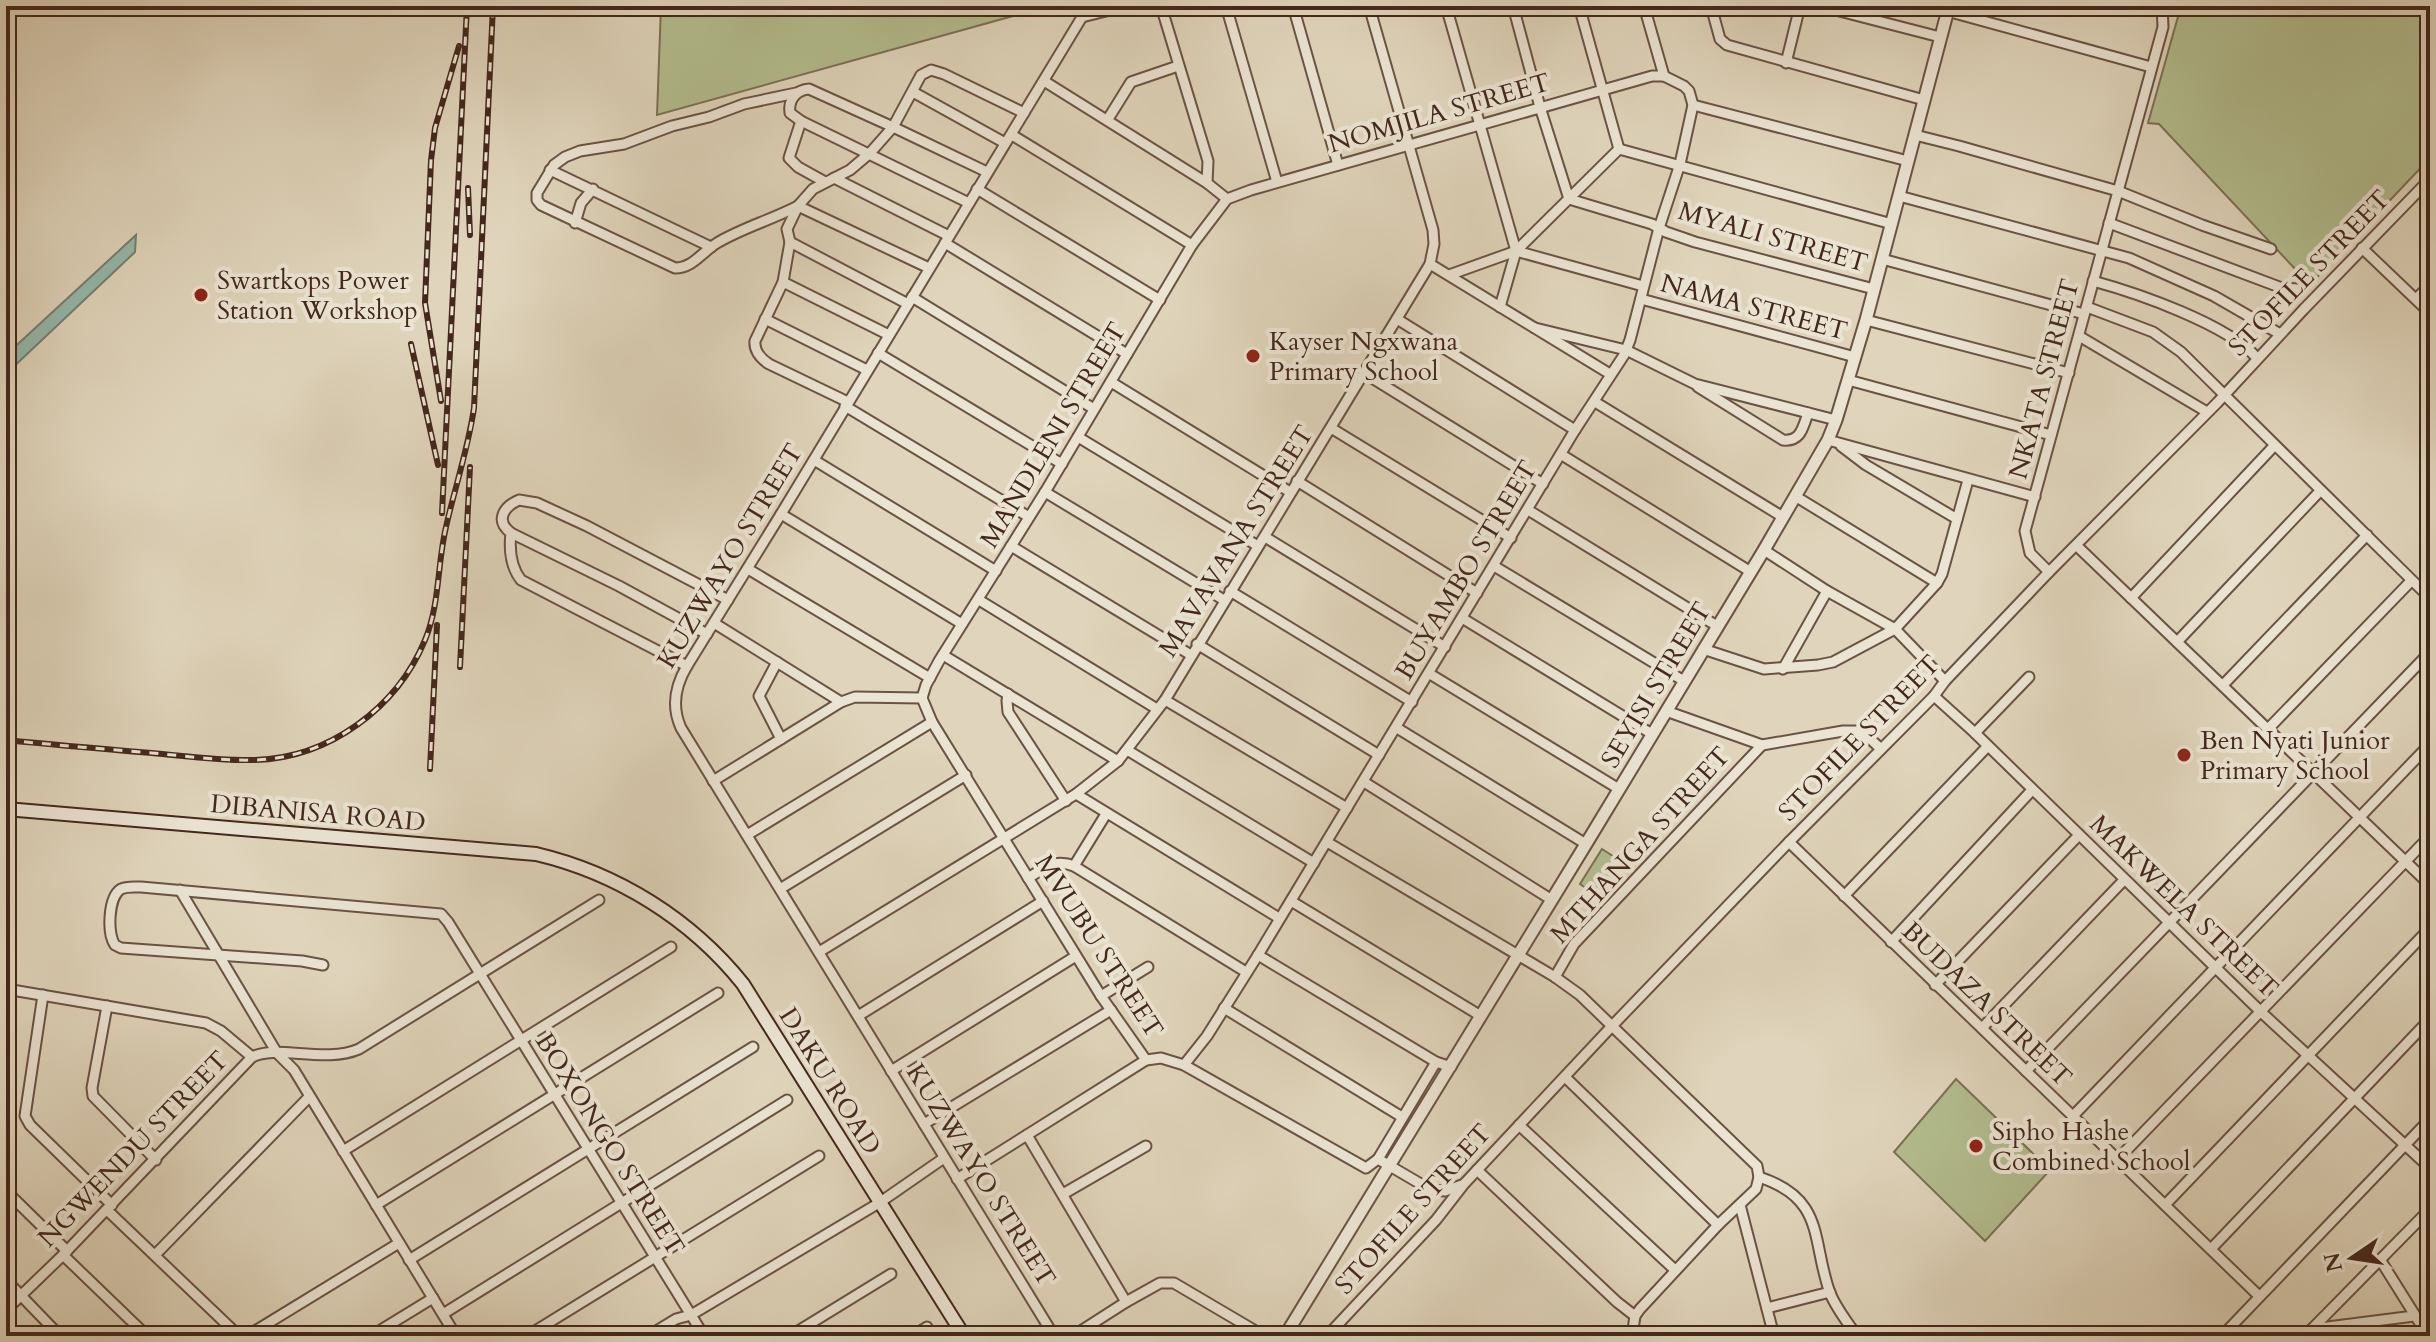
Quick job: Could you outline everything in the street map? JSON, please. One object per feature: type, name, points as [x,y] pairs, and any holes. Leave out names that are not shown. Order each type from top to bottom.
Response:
[{"type":"main road","name":"DIBANISA ROAD","points":[[6,809],[506,850],[554,858],[620,885]]},
{"type":"main road","name":"DAKU ROAD","points":[[620,885],[690,928],[734,973],[755,1001],[964,1336]]},
{"type":"street","name":"KUZWAYO STREET","points":[[1054,1336],[681,728],[676,714],[676,693],[687,666],[1044,81],[1082,17],[1085,6]]},
{"type":"street","points":[[1082,17],[1126,6]]},
{"type":"street","points":[[1161,6],[1208,161],[1207,183]]},
{"type":"street","points":[[1226,6],[1277,182]]},
{"type":"street","points":[[1293,6],[1338,165]]},
{"type":"street","name":"MAVAVANA STREET","points":[[819,952],[1066,801],[1118,761],[1165,700],[1430,264],[1433,230],[1369,6]]},
{"type":"street","points":[[1446,6],[1516,251],[1500,307]]},
{"type":"street","points":[[1513,6],[1569,199]]},
{"type":"street","points":[[1579,6],[1619,149]]},
{"type":"street","points":[[1644,6],[1664,76],[1684,86],[1693,105],[1908,161]]},
{"type":"street","points":[[1711,6],[1720,39],[1727,45],[1924,100]]},
{"type":"street","points":[[1786,63],[1800,6]]},
{"type":"street","points":[[1820,6],[1940,37]]},
{"type":"street","name":"NKATA STREET","points":[[2049,572],[2030,553],[2025,531],[2163,27],[2162,6]]},
{"type":"street","points":[[1948,8],[2151,67]]},
{"type":"street","name":"SEYISI STREET","points":[[1285,1336],[1795,496],[1833,442],[1836,420],[1866,320],[1948,8]]},
{"type":"street","points":[[1108,119],[1131,82],[1178,66]]},
{"type":"street","points":[[1024,113],[936,71],[921,75],[893,127],[870,153],[850,170],[813,189],[798,206],[787,229],[790,242],[783,282],[754,345],[760,357],[769,364],[847,404],[1029,517]]},
{"type":"street","name":"NOMJILA STREET","points":[[1227,199],[1410,143],[1652,76],[1664,76]]},
{"type":"street","points":[[1044,81],[1108,119],[1227,199]]},
{"type":"street","points":[[929,268],[798,206],[728,237],[690,265],[671,268],[541,205],[537,193],[550,170],[561,159],[573,154],[624,144],[744,104],[809,89],[987,172]]},
{"type":"street","points":[[913,92],[1008,139],[1192,245]]},
{"type":"street","points":[[796,93],[789,111],[791,115],[969,203]]},
{"type":"street","name":"BUYAMBO STREET","points":[[1184,1065],[1207,1036],[1258,955],[1626,350],[1680,164],[1693,105]]},
{"type":"street","points":[[801,121],[789,158],[798,167],[947,239],[1127,354]]},
{"type":"street","points":[[1915,135],[2118,191],[2271,249]]},
{"type":"street","points":[[1619,149],[1892,224]]},
{"type":"street","points":[[1449,275],[1516,251],[1619,149]]},
{"type":"street","points":[[550,170],[711,247]]},
{"type":"street","name":"STOFILE STREET","points":[[1327,1336],[1612,1026],[2430,179]]},
{"type":"street","points":[[575,223],[581,203],[593,189]]},
{"type":"street","points":[[977,189],[1160,300]]},
{"type":"street","points":[[1899,196],[2129,258],[2214,296],[2280,334]]},
{"type":"street","name":"MANDLENI STREET","points":[[922,698],[943,655],[1045,492],[1192,245],[1227,199]]},
{"type":"street","name":"MYALI STREET","points":[[1569,199],[1695,242],[1874,289]]},
{"type":"street","points":[[2109,223],[2282,288],[2298,289]]},
{"type":"street","points":[[790,242],[910,300],[1094,409]]},
{"type":"street","points":[[2362,248],[2430,313]]},
{"type":"street","points":[[1516,251],[1643,286]]},
{"type":"street","points":[[1882,259],[2086,310],[2141,327],[2166,340],[2430,598]]},
{"type":"street","points":[[1430,264],[1610,374]]},
{"type":"street","points":[[2093,281],[2199,321],[2234,338],[2257,358]]},
{"type":"street","points":[[783,282],[889,335]]},
{"type":"street","points":[[2416,299],[2430,285]]},
{"type":"street","name":"NAMA STREET","points":[[1641,299],[1855,357]]},
{"type":"street","points":[[765,319],[867,370]]},
{"type":"street","points":[[1397,319],[1575,430]]},
{"type":"street","points":[[1866,320],[2069,373]]},
{"type":"street","points":[[1535,328],[1626,350],[1695,384],[1783,440],[1798,437],[1808,413]]},
{"type":"street","points":[[2079,336],[2207,412]]},
{"type":"street","points":[[878,353],[1062,464]]},
{"type":"street","points":[[1364,373],[1543,484]]},
{"type":"street","points":[[1848,380],[2051,435]]},
{"type":"street","points":[[1111,382],[1290,492]]},
{"type":"street","points":[[1695,384],[1836,420]]},
{"type":"street","points":[[1595,402],[1783,517]]},
{"type":"street","points":[[1331,428],[1511,538]]},
{"type":"street","points":[[1078,437],[1258,546]]},
{"type":"street","points":[[1833,442],[2035,497]]},
{"type":"street","points":[[1833,442],[1957,519]]},
{"type":"street","points":[[2131,598],[2274,446]]},
{"type":"street","points":[[1562,455],[1751,572]]},
{"type":"street","points":[[814,460],[996,571]]},
{"type":"street","points":[[1703,649],[1764,669],[1783,669],[1833,662],[1895,629],[1937,583],[1945,565],[1968,480]]},
{"type":"street","points":[[1297,481],[1477,593]]},
{"type":"street","points":[[2177,642],[2320,491]]},
{"type":"street","points":[[1045,492],[1412,702]]},
{"type":"street","points":[[1795,496],[1937,583]]},
{"type":"street","points":[[707,634],[511,533],[504,527],[503,510],[519,500],[532,501],[587,526],[728,600]]},
{"type":"street","points":[[1528,510],[1717,626]]},
{"type":"street","points":[[781,514],[962,624]]},
{"type":"street","points":[[511,533],[511,560],[521,580],[687,666]]},
{"type":"street","points":[[2223,685],[2367,535]]},
{"type":"street","points":[[1265,537],[1445,647]]},
{"type":"street","points":[[1011,546],[1191,655]]},
{"type":"street","points":[[2077,546],[2430,885]]},
{"type":"street","points":[[1764,550],[1827,591],[1895,629],[1945,681]]},
{"type":"street","points":[[1494,566],[1684,681]]},
{"type":"street","points":[[748,569],[930,678]]},
{"type":"street","points":[[2268,729],[2411,581]]},
{"type":"street","points":[[1783,669],[1827,591]]},
{"type":"street","points":[[979,600],[1157,709]]},
{"type":"street","points":[[1462,618],[1652,734]]},
{"type":"street","points":[[714,623],[841,702]]},
{"type":"street","points":[[1197,644],[1379,755]]},
{"type":"street","points":[[2026,1071],[2430,652]]},
{"type":"street","points":[[943,655],[1118,761]]},
{"type":"street","points":[[777,662],[759,696],[781,739]]},
{"type":"street","points":[[1430,674],[1619,789]]},
{"type":"street","points":[[1975,733],[2029,677]]},
{"type":"street","points":[[1008,694],[1008,712],[1066,801]]},
{"type":"street","name":"MAKWELA STREET","points":[[1934,696],[2260,1011],[2430,1168]]},
{"type":"street","points":[[713,781],[841,702],[855,697],[922,698]]},
{"type":"street","name":"MVUBU STREET","points":[[922,698],[932,722],[1076,956],[1146,1060],[1161,1058],[1184,1065],[1366,1168],[1378,1159],[1431,1190],[1445,1191],[1464,1184]]},
{"type":"street","points":[[1165,700],[1347,808]]},
{"type":"street","points":[[1666,711],[1762,745],[1858,731],[1881,749]]},
{"type":"street","points":[[747,835],[932,722]]},
{"type":"street","points":[[1397,728],[1586,844]]},
{"type":"street","points":[[2073,1116],[2430,744]]},
{"type":"street","name":"MTHANGA STREET","points":[[1555,977],[1574,944],[1762,745]]},
{"type":"street","points":[[1844,896],[1987,747]]},
{"type":"street","points":[[1127,750],[1314,863]]},
{"type":"street","points":[[780,889],[966,775]]},
{"type":"street","points":[[1364,782],[1552,900]]},
{"type":"street","points":[[1891,942],[2032,790]]},
{"type":"street","points":[[1076,794],[1279,918]]},
{"type":"street","points":[[1074,866],[1106,814]]},
{"type":"street","points":[[1935,985],[2079,835]]},
{"type":"street","points":[[2117,1160],[2430,836]]},
{"type":"street","points":[[1327,842],[1555,977],[1580,995],[1757,1166],[1759,1177],[1756,1189],[1675,1270],[1635,1316],[1632,1336]]},
{"type":"street","name":"BUDAZA STREET","points":[[1789,842],[2259,1296]]},
{"type":"street","points":[[1028,878],[1056,862],[1074,866],[1246,972]]},
{"type":"street","points":[[1982,1028],[2124,880]]},
{"type":"street","points":[[323,965],[302,961],[218,955],[121,948],[111,941],[113,901],[119,891],[130,886],[180,890],[218,955],[277,1053],[294,1070],[456,1336]]},
{"type":"street","name":"BOXONGO STREET","points":[[180,890],[441,914],[704,1336]]},
{"type":"street","name":"NGWENDU STREET","points":[[6,1310],[156,1160],[252,1057],[277,1053],[317,1056],[352,1052],[599,900]]},
{"type":"street","points":[[858,1016],[1043,901]]},
{"type":"street","points":[[1291,901],[1481,1016]]},
{"type":"street","points":[[2165,1205],[2430,928]]},
{"type":"street","points":[[343,1151],[671,947]]},
{"type":"street","points":[[1258,955],[1436,1062],[1451,1067]]},
{"type":"street","points":[[891,1071],[1076,956]]},
{"type":"street","points":[[1101,996],[1148,967]]},
{"type":"street","points":[[6,989],[206,1023],[221,1031],[252,1057]]},
{"type":"street","points":[[376,1205],[718,993]]},
{"type":"street","points":[[43,995],[25,1116],[30,1125],[155,1255],[239,1336]]},
{"type":"street","points":[[107,1006],[93,1096],[156,1160]]},
{"type":"street","points":[[1224,1008],[1402,1117]]},
{"type":"street","points":[[924,1124],[1111,1010]]},
{"type":"street","points":[[2211,1249],[2430,1019]]},
{"type":"street","points":[[409,1260],[753,1047]]},
{"type":"street","points":[[957,1179],[1146,1060]]},
{"type":"street","points":[[1378,1159],[1436,1062]]},
{"type":"street","points":[[1565,1077],[1718,1225]]},
{"type":"street","points":[[155,1255],[309,1097]]},
{"type":"street","points":[[443,1314],[787,1100]]},
{"type":"street","points":[[2222,1336],[2430,1119]]},
{"type":"street","points":[[1519,1125],[1675,1270]]},
{"type":"street","points":[[1027,1135],[1126,1302]]},
{"type":"street","points":[[1063,1194],[1146,1146]]},
{"type":"street","points":[[527,1336],[819,1156]]},
{"type":"street","points":[[648,1336],[676,1319],[691,1315],[879,1203],[944,1158]]},
{"type":"street","points":[[1477,1170],[1635,1316]]},
{"type":"street","points":[[1759,1177],[1783,1187],[1809,1213],[1815,1226],[1830,1292],[1857,1336]]},
{"type":"street","points":[[6,1191],[147,1336]]},
{"type":"street","points":[[1740,1205],[1774,1336]]},
{"type":"street","points":[[2308,1332],[2430,1209]]},
{"type":"street","points":[[247,1336],[399,1243]]},
{"type":"street","points":[[2381,1261],[2428,1336]]},
{"type":"street","points":[[790,1336],[891,1274]]},
{"type":"street","points":[[6,1280],[60,1336]]},
{"type":"street","points":[[1073,1336],[1160,1283],[1174,1283],[1264,1336]]},
{"type":"street","points":[[1767,1308],[1830,1292]]},
{"type":"street","points":[[371,1336],[433,1298]]},
{"type":"street","points":[[2308,1332],[2414,1316]]},
{"type":"street","points":[[912,1336],[927,1327]]},
{"type":"shaded area","points":[[661,6],[1049,6],[657,115]]},
{"type":"shaded area","points":[[2181,6],[2430,6],[2430,158],[2304,291],[2298,272],[2159,124],[2148,123]]},
{"type":"shaded area","points":[[136,235],[135,252],[6,374],[6,355]]},
{"type":"shaded area","points":[[1602,849],[1622,862],[1599,897],[1580,884]]},
{"type":"shaded area","points":[[1956,1079],[2050,1170],[1985,1241],[1894,1152]]},
{"type":"railway","points":[[442,513],[467,6]]},
{"type":"railway","points":[[6,740],[216,759],[282,757],[309,750],[357,725],[397,687],[413,665],[430,626],[443,541],[474,408],[493,6]]},
{"type":"railway","points":[[441,401],[425,303],[431,160],[435,128],[459,46]]},
{"type":"railway","points":[[468,188],[470,235]]},
{"type":"railway","points":[[411,344],[438,465]]},
{"type":"railway","points":[[460,667],[470,467]]},
{"type":"railway","points":[[430,769],[437,625]]},
{"type":"place","name":"Swartkops Power Station Workshop","points":[[201,295]]},
{"type":"place","name":"Kayser Ngxwana Primary School","points":[[1253,356]]},
{"type":"place","name":"Ben Nyati Junior Primary School","points":[[2184,755]]},
{"type":"place","name":"Sipho Hashe Combined School","points":[[1976,1146]]}]
